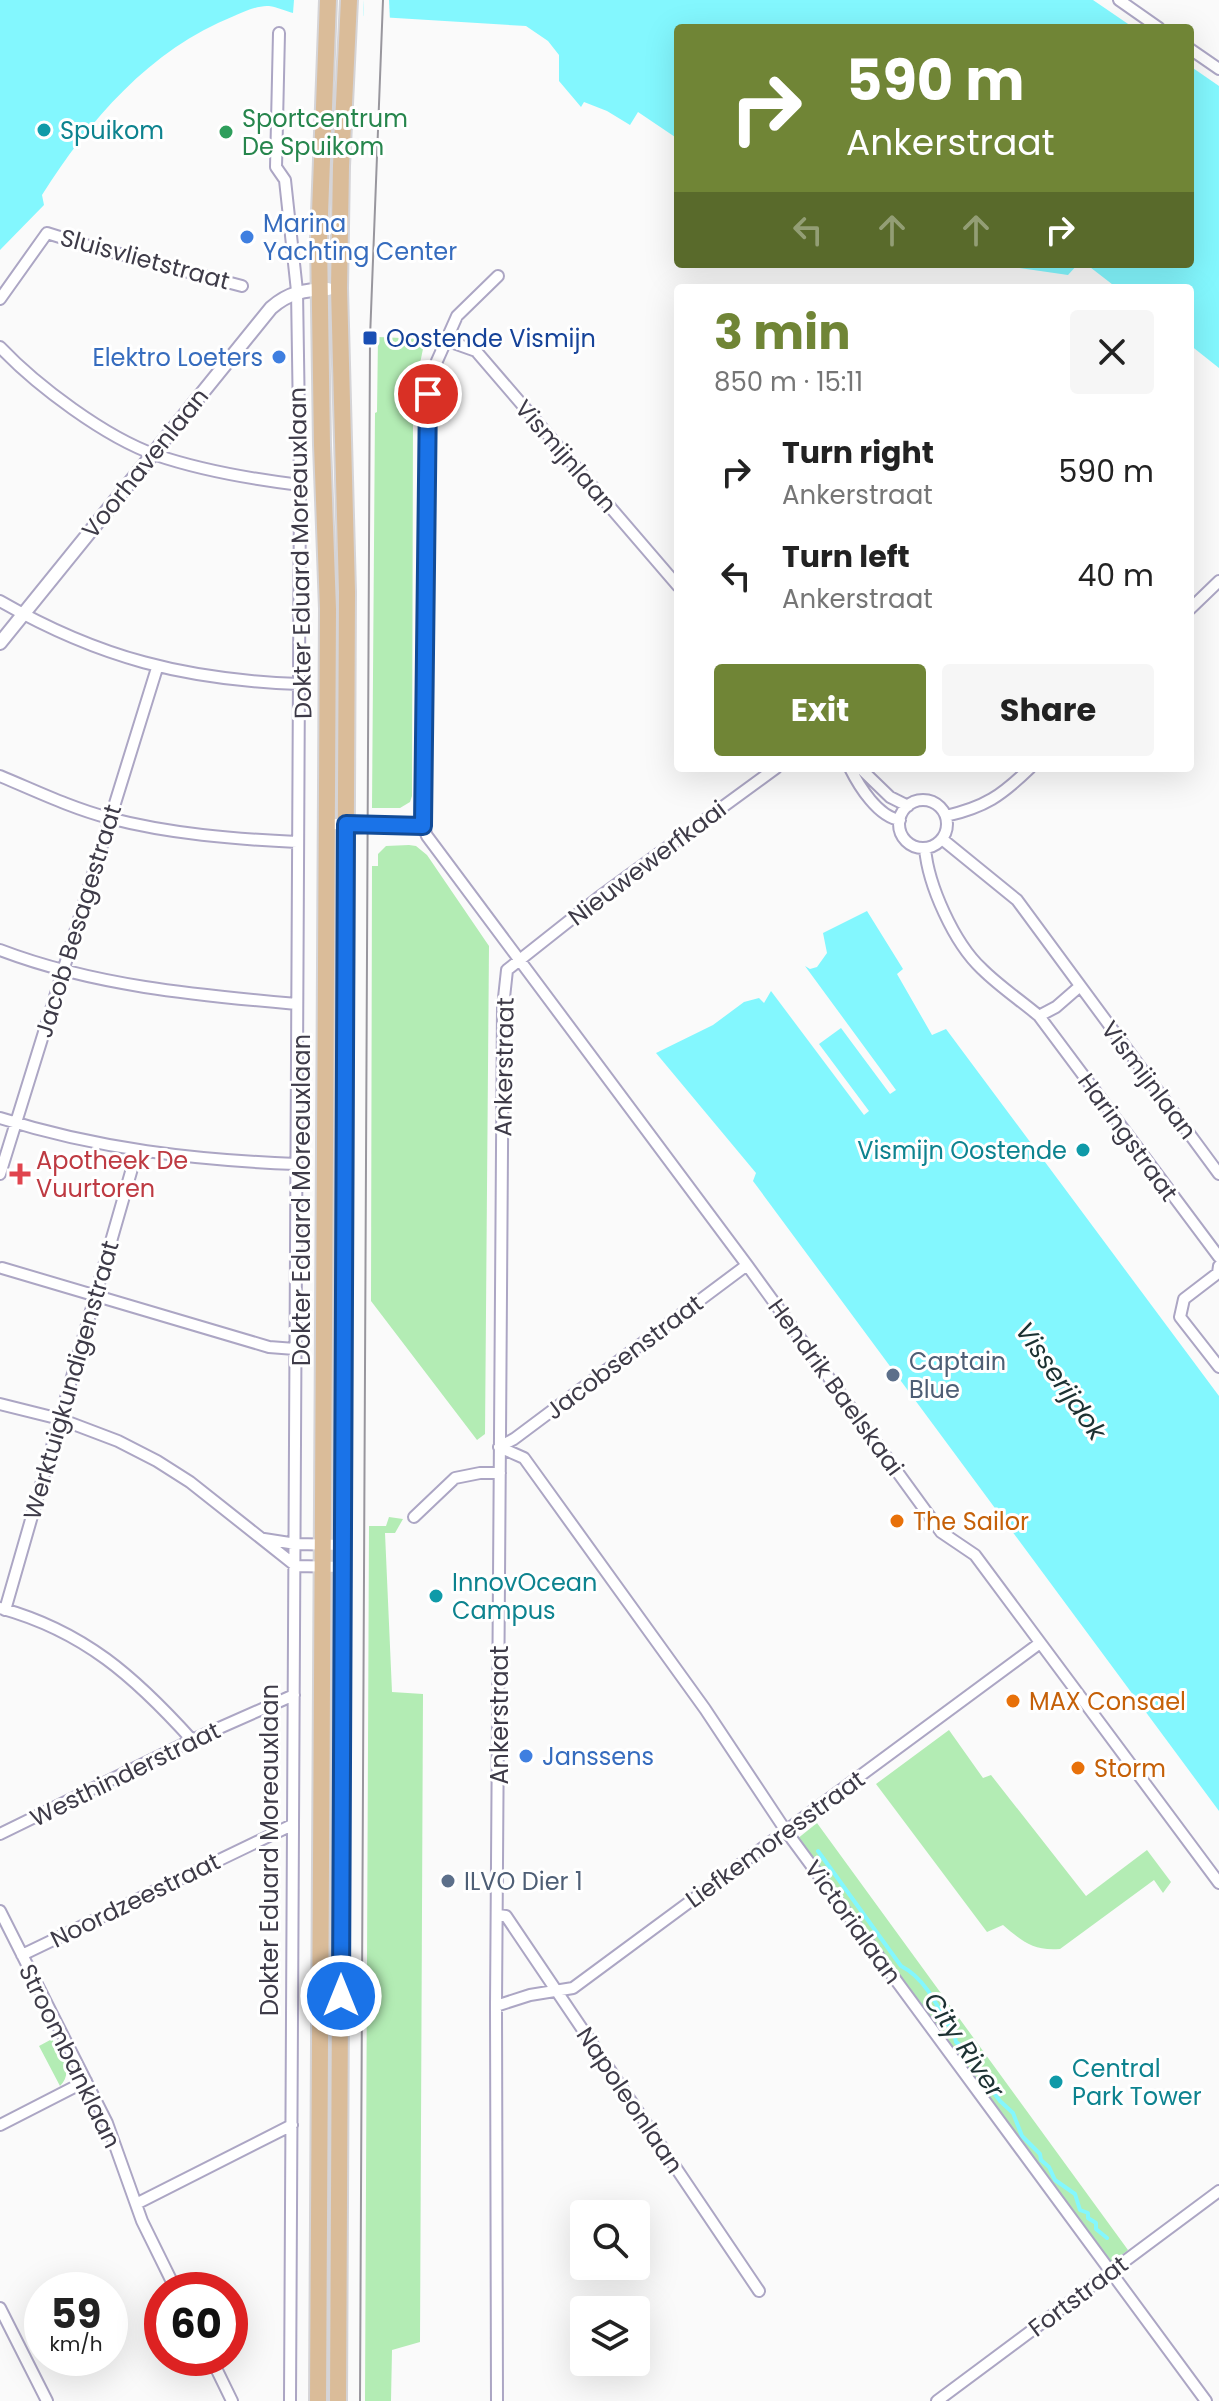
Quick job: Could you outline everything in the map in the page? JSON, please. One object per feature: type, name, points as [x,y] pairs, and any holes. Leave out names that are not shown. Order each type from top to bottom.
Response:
[{"type":"main road","name":"Dokter Eduard Moreauxlaan","points":[[318,2401],[328,591],[322,445],[321,171],[328,0]]},
{"type":"main road","name":"Dokter Eduard Moreauxlaan","points":[[338,2401],[347,592],[339,288],[349,0]]},
{"type":"street","points":[[1119,0],[1153,24]]},
{"type":"street","name":"Dokter Eduard Moreauxlaan","points":[[279,33],[276,167],[285,180],[297,291],[300,485],[290,2401]]},
{"type":"street","points":[[1194,52],[1219,69]]},
{"type":"street","name":"Sluisvlietstraat","points":[[0,299],[47,233],[242,286]]},
{"type":"street","points":[[498,276],[457,316],[431,377],[426,418],[423,826],[427,836],[519,959]]},
{"type":"street","points":[[297,291],[339,288]]},
{"type":"street","name":"Voorhavenlaan","points":[[0,643],[271,308],[282,297],[297,291]]},
{"type":"street","name":"Vismijnlaan","points":[[445,340],[476,351],[674,581]]},
{"type":"street","points":[[0,347],[42,385],[82,414],[153,454],[214,471],[300,485]]},
{"type":"street","points":[[1194,605],[1219,581]]},
{"type":"street","points":[[0,601],[114,654],[157,668],[250,683],[299,684]]},
{"type":"street","name":"Jacob Besagestraat","points":[[0,1174],[157,668]]},
{"type":"street","name":"Nieuwewerfkaai","points":[[519,959],[771,772]]},
{"type":"street","points":[[852,772],[857,783],[881,810],[900,820]]},
{"type":"street","points":[[864,772],[890,797],[908,806]]},
{"type":"street","points":[[946,816],[972,811],[1005,792],[1026,772]]},
{"type":"street","points":[[0,776],[109,818],[192,834],[297,842]]},
{"type":"street","points":[[918,801],[929,801],[939,807],[946,816],[947,828],[942,839],[925,848],[917,847],[903,837],[900,820],[908,806],[918,801]]},
{"type":"street","points":[[327,824],[423,826]]},
{"type":"street","name":"Vismijnlaan","points":[[942,839],[1017,900],[1219,1174]]},
{"type":"street","points":[[925,848],[929,876],[954,932],[981,969],[1039,1016],[1056,1007],[1079,987]]},
{"type":"street","points":[[0,950],[63,970],[117,982],[193,994],[296,1004]]},
{"type":"street","name":"Hendrik Baelskaai","points":[[519,959],[941,1532],[975,1555],[1219,1883]]},
{"type":"street","name":"Ankerstraat","points":[[497,2401],[496,2006],[503,1007],[507,970],[519,959]]},
{"type":"street","name":"Haringstraat","points":[[1039,1016],[1219,1257]]},
{"type":"street","points":[[0,1118],[137,1151],[213,1160],[296,1164]]},
{"type":"street","name":"Werktuigkundigenstraat","points":[[2,1609],[137,1151]]},
{"type":"street","name":"Jacobsenstraat","points":[[499,1447],[747,1265]]},
{"type":"street","points":[[1219,1266],[1218,1273],[1184,1299],[1180,1317],[1219,1367]]},
{"type":"street","points":[[1,1267],[269,1347],[295,1349]]},
{"type":"street","points":[[0,1404],[60,1419],[118,1441],[157,1461],[190,1482],[296,1566],[343,1567]]},
{"type":"street","name":"Victorialaan","points":[[499,1447],[524,1458],[705,1709],[786,1831],[1206,2401]]},
{"type":"street","points":[[414,1517],[455,1478],[500,1473]]},
{"type":"street","points":[[258,1537],[296,1544],[343,1545]]},
{"type":"street","points":[[2,1609],[50,1626],[108,1659],[150,1694],[192,1740]]},
{"type":"street","name":"Liefkemoresstraat","points":[[496,2006],[530,1995],[573,1988],[1040,1643]]},
{"type":"street","name":"Westhinderstraat","points":[[0,1834],[192,1740],[294,1695]]},
{"type":"street","name":"Noordzeestraat","points":[[22,1955],[292,1825]]},
{"type":"street","name":"Stroombanklaan","points":[[0,1911],[107,2123],[136,2204],[168,2272]]},
{"type":"street","name":"Napoleonlaan","points":[[498,1915],[506,1916],[759,2291]]},
{"type":"street","points":[[0,2125],[86,2081]]},
{"type":"street","points":[[136,2204],[292,2125]]},
{"type":"street","name":"Fortstraat","points":[[937,2401],[1219,2191]]},
{"type":"street","points":[[0,2308],[47,2401]]},
{"type":"street","points":[[220,2376],[232,2401]]},
{"type":"green space","points":[[378,337],[425,339],[414,393],[413,422],[412,796],[410,802],[400,808],[372,808]]},
{"type":"green space","points":[[386,846],[416,846],[427,855],[489,946],[485,1434],[477,1440],[371,1301],[372,866],[378,866],[378,854]]},
{"type":"green space","points":[[389,1517],[403,1519],[395,1533],[385,1533],[392,1692],[423,1694],[420,2342],[392,2350],[391,2401],[365,2401],[369,1526],[386,1526]]},
{"type":"green space","points":[[949,1730],[983,1778],[991,1775],[1086,1896],[1147,1850],[1171,1882],[1163,1893],[1154,1880],[1060,1949],[1029,1944],[1003,1925],[987,1932],[876,1784]]},
{"type":"green space","points":[[817,1823],[1128,2250],[1109,2265],[797,1839]]},
{"type":"green space","points":[[52,2039],[66,2069],[60,2086],[39,2046]]},
{"type":"water","name":"Spuikom","points":[[0,0],[294,0],[293,13],[269,6],[247,11],[204,30],[175,47],[149,68],[124,90],[80,140],[42,195],[44,205],[0,250]]},
{"type":"water","points":[[364,0],[1093,0],[1128,24],[674,24],[674,136],[638,112],[630,125],[584,102],[581,107],[559,81],[559,55],[548,41],[526,26],[363,16]]},
{"type":"water","points":[[1194,69],[1219,86],[1219,368],[1194,348],[1194,284],[1112,284],[1091,268],[1194,268]]},
{"type":"water","points":[[1020,268],[1074,268],[1068,275]]},
{"type":"water","name":"Visserijdok","points":[[867,911],[903,969],[897,974],[932,1035],[946,1029],[1219,1396],[1219,1811],[753,1181],[756,1173],[656,1053],[713,1025],[744,1002],[759,998],[764,1003],[771,991],[864,1115],[869,1111],[819,1044],[841,1028],[890,1094],[896,1090],[805,966],[810,969],[817,967],[827,953],[823,933]]},
{"type":"pier","points":[[364,0],[389,0],[390,21],[363,20]]},
{"type":"waterway","name":"City River","points":[[818,1851],[901,1966],[928,1991],[947,2024],[953,2028],[956,2042],[970,2052],[976,2068],[1000,2101],[1013,2113],[1022,2136],[1040,2154],[1055,2180],[1075,2194],[1080,2210],[1088,2213],[1088,2218],[1096,2223],[1096,2229],[1107,2238]]},
{"type":"tram line","points":[[360,2401],[370,338],[383,0]]},
{"type":"place","name":"Spuikom","points":[[44,130]]},
{"type":"place","name":"Sportcentrum De Spuikom","points":[[226,132]]},
{"type":"place","name":"Marina Yachting Center","points":[[247,237]]},
{"type":"place","name":"Oostende Vismijn","points":[[370,338]]},
{"type":"place","name":"Elektro Loeters","points":[[279,357]]},
{"type":"place","name":"Vismijn Oostende","points":[[1083,1150]]},
{"type":"place","name":"Apotheek De Vuurtoren","points":[[20,1174]]},
{"type":"place","name":"Captain Blue","points":[[893,1375]]},
{"type":"place","name":"The Sailor","points":[[897,1521]]},
{"type":"place","name":"InnovOcean Campus","points":[[436,1596]]},
{"type":"place","name":"MAX Consael","points":[[1013,1701]]},
{"type":"place","name":"Janssens","points":[[526,1756]]},
{"type":"place","name":"Storm","points":[[1078,1768]]},
{"type":"place","name":"ILVO Dier 1","points":[[448,1881]]},
{"type":"place","name":"Central Park Tower","points":[[1056,2082]]},
{"type":"route","points":[[341,1996],[346,824],[423,826],[428,394]]}]
